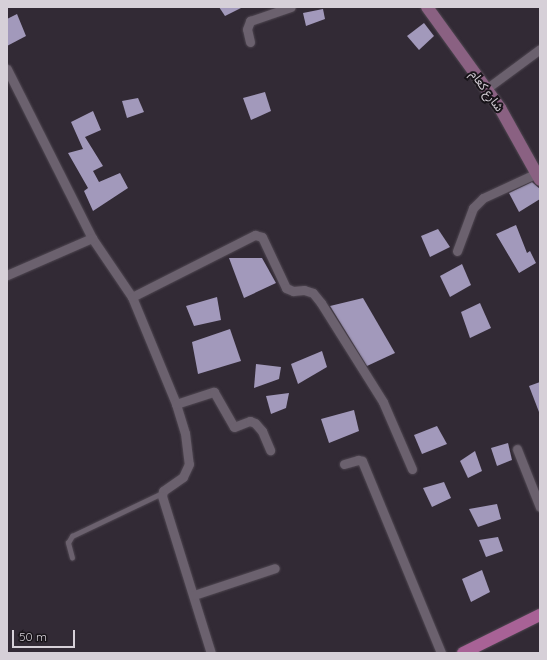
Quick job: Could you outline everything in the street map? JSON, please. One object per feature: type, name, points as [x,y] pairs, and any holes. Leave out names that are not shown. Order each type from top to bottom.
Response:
[{"type":"main road","points":[[463,653],[540,615]]},
{"type":"street","points":[[250,42],[247,28],[250,21],[291,7]]},
{"type":"street","name":"شارع كعام","points":[[427,7],[518,136],[538,177]]},
{"type":"street","points":[[486,89],[540,49]]},
{"type":"street","points":[[7,69],[92,238],[132,297],[176,404],[185,433],[189,464],[183,477],[162,493],[211,653]]},
{"type":"street","points":[[457,251],[473,208],[483,198],[538,177]]},
{"type":"street","points":[[132,297],[255,234],[262,237],[286,288],[293,291],[304,290],[313,293],[321,303],[382,402],[412,469]]},
{"type":"street","points":[[7,275],[92,238]]},
{"type":"street","points":[[176,404],[214,392],[234,427],[248,422],[255,423],[262,431],[270,450]]},
{"type":"street","points":[[517,449],[540,507]]},
{"type":"street","points":[[344,464],[358,460],[362,461],[441,653]]},
{"type":"street","points":[[194,595],[275,568]]},
{"type":"lane","points":[[72,558],[68,543],[72,536],[162,493]]},
{"type":"building","points":[[219,7],[243,7],[225,16]]},
{"type":"building","points":[[323,9],[325,19],[306,26],[303,13]]},
{"type":"building","points":[[17,14],[26,36],[7,46],[7,19]]},
{"type":"building","points":[[424,23],[434,36],[419,50],[407,36]]},
{"type":"building","points":[[265,92],[271,111],[251,120],[243,98]]},
{"type":"building","points":[[138,98],[144,112],[127,118],[122,101]]},
{"type":"building","points":[[93,111],[101,130],[85,137],[103,166],[93,171],[99,182],[120,173],[128,188],[93,211],[84,191],[88,188],[68,153],[83,149],[71,122]]},
{"type":"building","points":[[532,182],[540,189],[540,199],[519,212],[509,193]]},
{"type":"building","points":[[516,225],[527,253],[530,251],[536,263],[519,273],[496,234]]},
{"type":"building","points":[[438,229],[450,247],[430,257],[421,236]]},
{"type":"building","points":[[229,258],[262,258],[276,283],[244,298]]},
{"type":"building","points":[[462,264],[471,285],[450,297],[440,276]]},
{"type":"building","points":[[217,297],[221,320],[194,326],[186,306]]},
{"type":"building","points":[[363,298],[395,353],[367,366],[330,306]]},
{"type":"building","points":[[480,303],[491,328],[470,338],[461,312]]},
{"type":"building","points":[[230,329],[241,361],[198,374],[192,342]]},
{"type":"building","points":[[322,351],[327,367],[298,384],[291,364]]},
{"type":"building","points":[[256,364],[281,367],[279,379],[254,388]]},
{"type":"building","points":[[540,382],[540,412],[539,412],[529,386]]},
{"type":"building","points":[[289,393],[286,408],[271,414],[266,396]]},
{"type":"building","points":[[354,410],[359,431],[329,443],[321,419]]},
{"type":"building","points":[[437,426],[447,444],[422,454],[414,435]]},
{"type":"building","points":[[508,443],[512,460],[497,466],[491,448]]},
{"type":"building","points":[[475,451],[482,471],[468,478],[460,461]]},
{"type":"building","points":[[444,482],[451,498],[432,507],[423,488]]},
{"type":"building","points":[[497,504],[501,519],[478,527],[469,509]]},
{"type":"building","points":[[498,537],[503,551],[486,557],[479,540]]},
{"type":"building","points":[[482,570],[490,592],[471,602],[462,579]]}]
